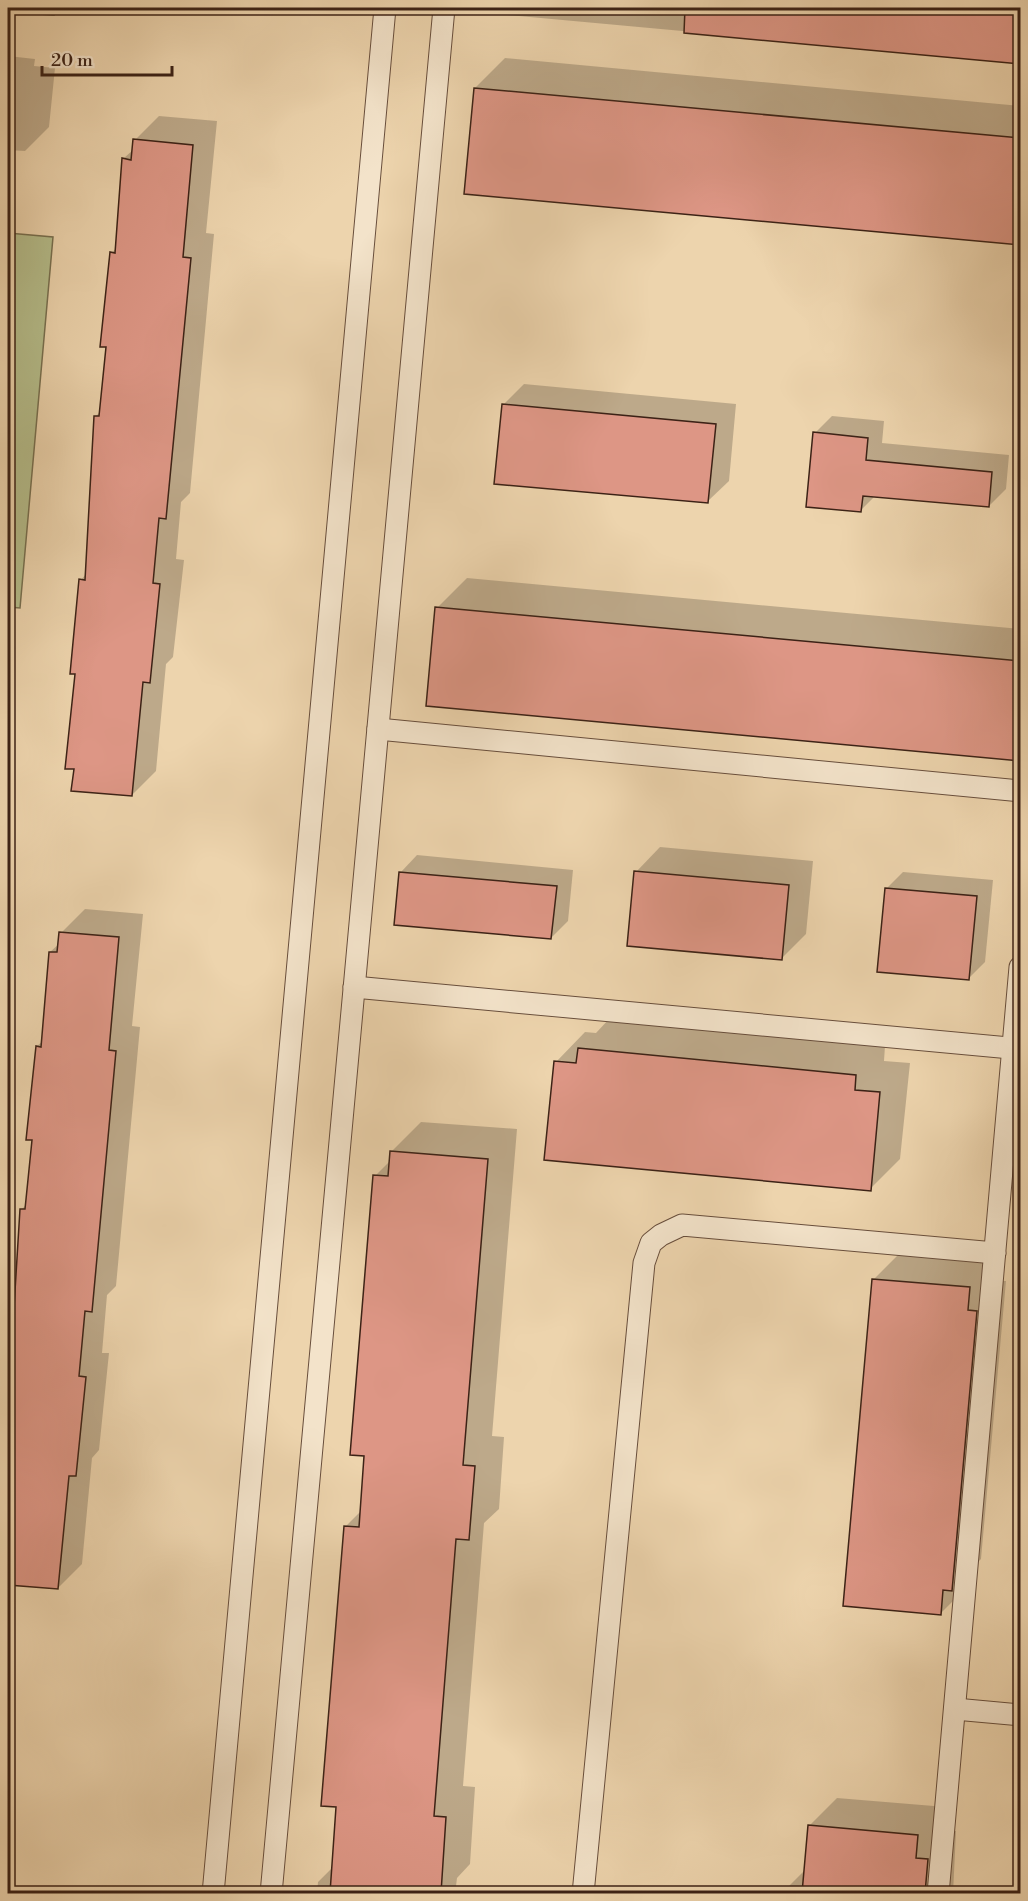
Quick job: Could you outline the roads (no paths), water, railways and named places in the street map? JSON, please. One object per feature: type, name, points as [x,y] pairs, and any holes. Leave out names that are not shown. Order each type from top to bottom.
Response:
[{"type":"lane","points":[[213,1893],[385,8]]},
{"type":"lane","points":[[270,1893],[444,8]]},
{"type":"lane","points":[[378,729],[1020,791]]},
{"type":"lane","points":[[938,1893],[995,1252],[1017,1048],[1020,967]]},
{"type":"lane","points":[[354,987],[1017,1048]]},
{"type":"lane","points":[[583,1893],[644,1263],[651,1243],[661,1235],[682,1225],[995,1252]]},
{"type":"lane","points":[[955,1709],[1020,1715]]}]
